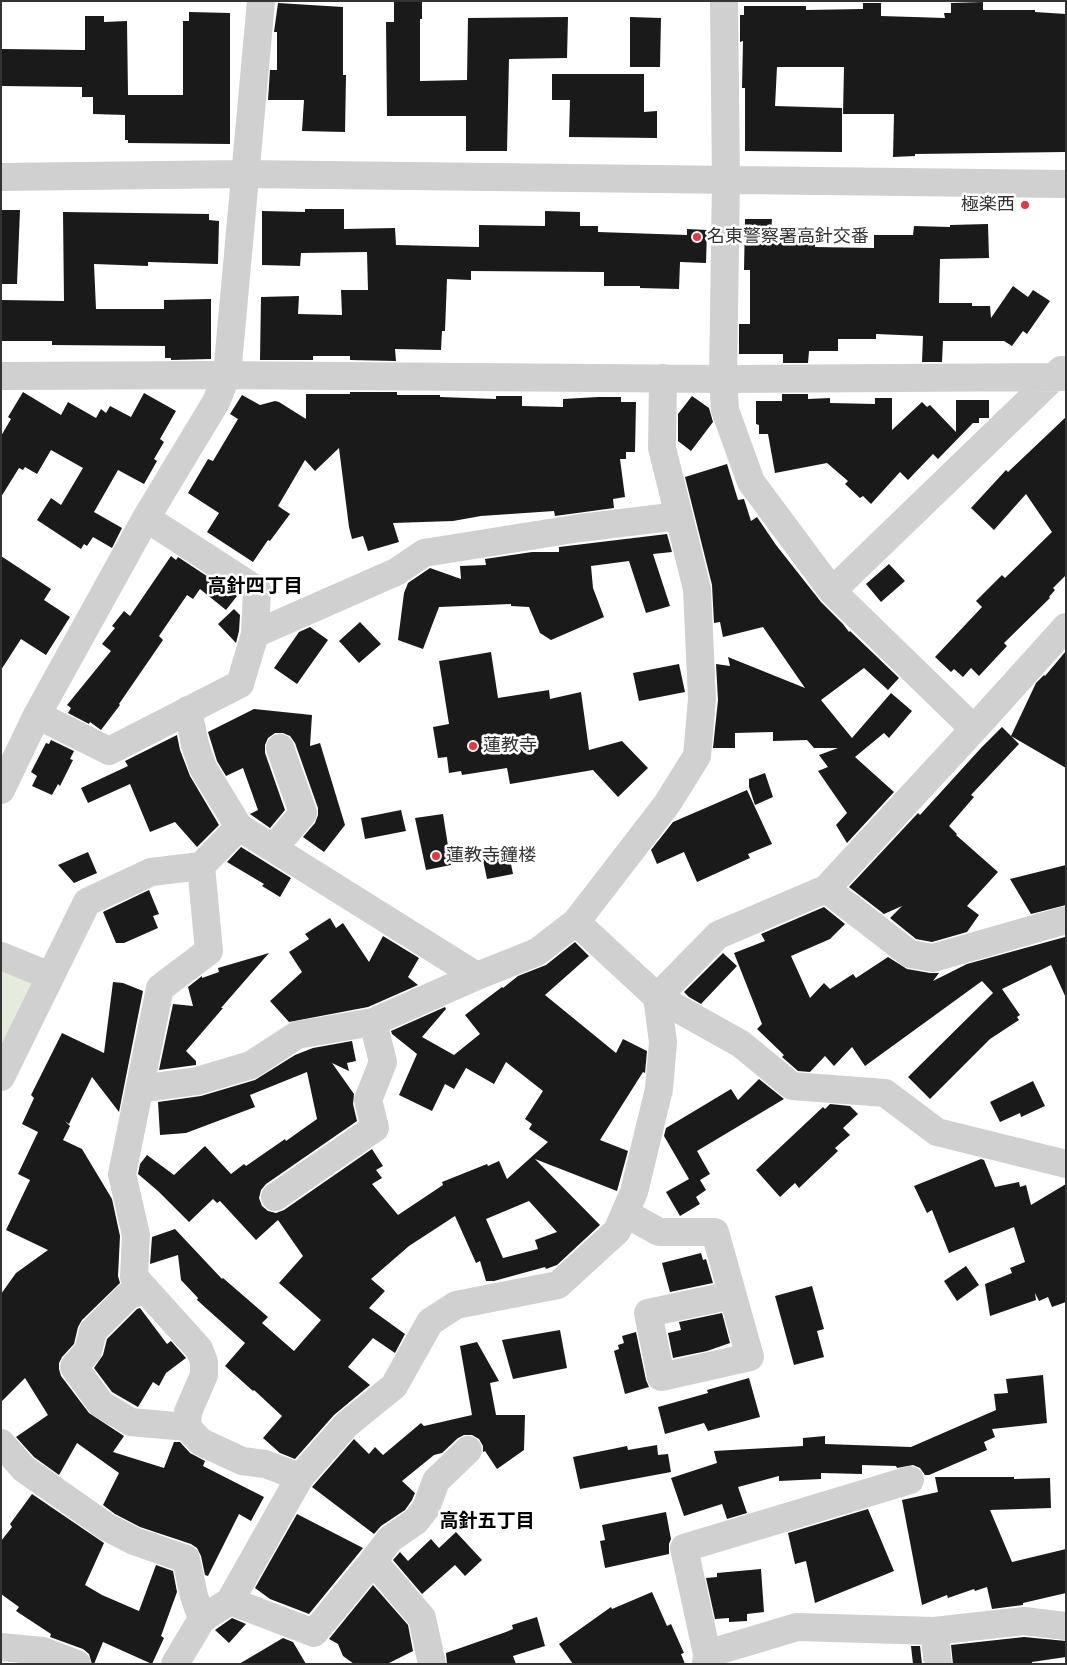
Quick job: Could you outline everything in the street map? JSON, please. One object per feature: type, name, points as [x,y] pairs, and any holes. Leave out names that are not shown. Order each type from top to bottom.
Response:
[{"type":"street","points":[[1,790],[37,715],[146,518],[216,402],[227,375],[261,1]]},
{"type":"street","points":[[724,1],[726,180],[723,379],[725,410],[751,482],[832,591],[974,729]]},
{"type":"street","points":[[1,177],[244,174],[1066,184]]},
{"type":"street","points":[[3,378],[227,375],[723,379],[1062,374]]},
{"type":"street","points":[[832,591],[1062,374]]},
{"type":"street","points":[[139,1089],[197,1081],[251,1065],[297,1035],[373,1022],[537,952],[576,922],[668,804],[697,756],[702,699],[697,589],[662,448],[663,378]]},
{"type":"street","points":[[255,634],[396,572],[424,553],[580,528],[679,516]]},
{"type":"street","points":[[37,715],[109,750],[240,684],[255,634],[257,590],[146,518]]},
{"type":"street","points":[[657,997],[718,935],[826,889],[1066,627]]},
{"type":"street","points":[[188,710],[194,745],[204,768],[239,827],[477,976]]},
{"type":"street","points":[[274,848],[303,813],[280,748]]},
{"type":"street","points":[[1,1077],[86,902],[151,872],[201,866],[239,827]]},
{"type":"street","points":[[187,1427],[188,1412],[204,1375],[204,1362],[198,1349],[134,1277],[136,1235],[122,1174],[160,988],[208,950],[201,866]]},
{"type":"street","points":[[826,889],[910,954],[933,958],[1066,920]]},
{"type":"street","points":[[576,922],[657,997],[741,1044],[792,1086],[885,1093],[937,1132],[1066,1164]]},
{"type":"street","points":[[1,956],[50,976]]},
{"type":"street","points":[[175,1664],[202,1619],[230,1601],[300,1477],[346,1425],[394,1386],[430,1322],[456,1305],[558,1285],[616,1231],[634,1192],[659,1089],[663,1042],[657,997]]},
{"type":"street","points":[[275,1197],[374,1128],[368,1100],[384,1062],[373,1022]]},
{"type":"street","points":[[625,1213],[659,1232],[715,1232],[732,1295]]},
{"type":"street","points":[[145,1289],[128,1296],[93,1331],[88,1351],[74,1367],[101,1404],[131,1422],[187,1427],[201,1442],[242,1461],[265,1464],[300,1477]]},
{"type":"street","points":[[1,1443],[24,1468],[108,1527],[134,1542],[186,1559],[194,1596],[202,1619]]},
{"type":"street","points":[[230,1601],[314,1633],[390,1539],[416,1521],[426,1508],[436,1481],[468,1450]]},
{"type":"street","points":[[910,1480],[684,1548],[707,1659],[797,1627],[934,1631],[1024,1622],[1066,1626]]},
{"type":"street","points":[[373,1561],[422,1618],[432,1664]]},
{"type":"street","points":[[934,1631],[938,1664]]},
{"type":"street","points":[[1,1647],[43,1651],[77,1664]]},
{"type":"shaded area","points":[[1,966],[33,981],[1,1047]]},
{"type":"building","points":[[394,1],[422,1],[422,19],[420,19],[420,81],[467,80],[468,18],[568,17],[567,58],[509,59],[507,151],[466,151],[466,116],[387,116],[386,22],[394,22]]},
{"type":"building","points":[[983,2],[983,10],[1035,10],[1035,12],[1066,14],[1066,152],[915,154],[915,156],[893,157],[894,114],[843,114],[844,67],[777,67],[775,106],[842,108],[842,152],[745,151],[745,88],[742,88],[743,41],[740,42],[740,15],[744,15],[744,6],[806,6],[806,10],[863,9],[863,3],[881,3],[881,16],[945,18],[944,13],[951,13],[951,3]]},
{"type":"building","points":[[278,3],[343,7],[343,75],[346,75],[345,132],[302,131],[304,100],[268,100],[270,70],[277,70],[277,32],[274,32]]},
{"type":"building","points":[[189,12],[230,13],[230,144],[128,143],[128,140],[125,140],[125,115],[93,114],[93,97],[82,97],[82,87],[1,86],[1,49],[85,50],[85,16],[104,16],[104,22],[127,21],[128,95],[183,95],[183,21],[189,21]]},
{"type":"building","points":[[630,17],[661,18],[660,67],[630,67]]},
{"type":"building","points":[[552,74],[644,74],[644,112],[657,111],[657,138],[569,137],[570,100],[552,100]]},
{"type":"building","points":[[305,209],[344,209],[344,229],[395,228],[396,245],[479,247],[479,225],[545,226],[545,211],[580,212],[580,226],[598,226],[598,232],[687,235],[687,229],[707,230],[706,263],[680,262],[679,289],[604,286],[604,272],[471,271],[471,280],[447,279],[445,331],[442,331],[441,350],[395,349],[396,361],[350,360],[350,356],[313,356],[313,360],[260,360],[261,297],[299,296],[298,314],[342,315],[341,290],[368,290],[367,252],[301,253],[300,266],[262,265],[262,211],[305,212]]},
{"type":"building","points":[[1,210],[20,210],[17,284],[1,284]]},
{"type":"building","points":[[63,212],[209,214],[209,220],[219,221],[218,264],[148,262],[148,266],[94,264],[96,309],[164,309],[164,300],[211,299],[211,359],[171,360],[171,358],[165,358],[165,346],[52,345],[52,341],[1,341],[1,300],[64,301]]},
{"type":"building","points":[[745,219],[772,219],[771,233],[816,233],[815,247],[874,248],[874,235],[913,235],[914,226],[950,227],[950,225],[988,224],[989,258],[940,259],[939,303],[972,303],[972,306],[990,306],[991,318],[1013,286],[1028,297],[1033,290],[1050,301],[1027,334],[1023,331],[1012,346],[1004,341],[943,341],[942,362],[922,362],[923,336],[876,334],[876,339],[838,339],[838,351],[809,351],[808,363],[783,363],[783,354],[739,354],[739,324],[750,324],[750,270],[744,270]]},
{"type":"building","points":[[23,392],[61,415],[68,402],[96,418],[101,409],[106,413],[110,406],[131,417],[144,393],[176,411],[160,439],[164,442],[154,459],[157,461],[144,484],[118,470],[94,512],[122,528],[112,548],[93,537],[87,546],[84,544],[81,549],[37,520],[51,498],[61,505],[83,468],[51,450],[37,474],[25,467],[23,470],[19,468],[1,497],[1,436],[11,419],[8,417]]},
{"type":"building","points":[[350,392],[397,392],[397,395],[440,395],[440,397],[496,399],[496,396],[522,396],[522,406],[563,407],[563,399],[598,397],[621,397],[621,402],[636,402],[635,452],[626,452],[626,459],[620,459],[625,497],[613,499],[614,508],[555,516],[554,511],[481,516],[453,521],[393,523],[399,542],[368,551],[363,536],[352,539],[339,448],[315,471],[305,460],[278,506],[290,514],[270,541],[268,540],[253,562],[207,532],[219,513],[188,493],[208,459],[213,461],[238,419],[230,414],[242,395],[260,405],[275,401],[279,402],[306,419],[306,394],[350,394]]},
{"type":"building","points":[[782,394],[808,394],[808,399],[830,398],[830,403],[875,404],[875,398],[892,398],[892,430],[922,402],[927,407],[930,405],[956,432],[956,400],[989,400],[989,418],[979,418],[979,423],[973,423],[938,459],[933,454],[908,480],[900,472],[871,504],[863,496],[860,498],[845,484],[848,481],[827,463],[775,473],[768,434],[759,434],[759,425],[756,424],[756,401],[782,401]]},
{"type":"building","points":[[692,396],[709,408],[713,422],[691,451],[678,441],[678,414]]},
{"type":"building","points":[[1066,417],[1066,575],[1053,588],[1055,590],[1050,598],[1004,643],[1007,646],[979,676],[971,668],[963,677],[954,669],[951,672],[935,657],[982,607],[976,601],[1002,575],[1005,578],[1052,532],[1026,494],[994,530],[971,508],[1006,470],[1008,472]]},
{"type":"building","points":[[727,464],[738,500],[744,499],[751,521],[757,517],[776,545],[821,602],[849,632],[899,678],[888,690],[864,668],[821,700],[852,738],[891,693],[912,711],[889,738],[884,733],[855,757],[894,792],[847,843],[836,825],[847,813],[818,771],[828,767],[819,755],[838,748],[814,748],[807,740],[773,741],[773,732],[735,733],[735,748],[713,748],[718,700],[716,664],[730,666],[728,657],[805,688],[763,627],[723,637],[720,622],[714,623],[712,585],[685,477]]},
{"type":"building","points":[[667,534],[672,552],[653,554],[670,606],[646,613],[629,561],[591,566],[593,588],[604,617],[551,640],[540,633],[529,607],[511,606],[511,604],[439,607],[423,649],[398,640],[404,593],[408,583],[430,568],[461,579],[460,566],[486,565],[485,559],[532,552],[559,552],[559,547]]},
{"type":"building","points":[[1,556],[51,589],[44,600],[70,617],[46,655],[21,639],[1,670]]},
{"type":"building","points":[[171,556],[176,560],[178,557],[237,596],[226,610],[200,589],[193,599],[187,595],[159,636],[163,640],[101,730],[90,722],[89,724],[68,713],[71,708],[67,705],[111,651],[102,644],[115,628],[112,626],[124,611],[130,616]]},
{"type":"building","points":[[889,564],[905,581],[881,602],[866,584]]},
{"type":"building","points":[[234,609],[240,615],[236,643],[218,624]]},
{"type":"building","points":[[360,622],[381,644],[359,663],[339,641]]},
{"type":"building","points":[[310,627],[328,640],[297,684],[274,668],[299,632]]},
{"type":"building","points":[[1066,651],[1066,768],[1011,736],[1036,683],[1045,676]]},
{"type":"building","points":[[491,652],[498,698],[549,690],[550,699],[581,692],[589,750],[622,741],[648,768],[618,797],[593,770],[510,784],[507,768],[462,775],[461,771],[449,773],[447,757],[438,758],[433,727],[449,724],[439,661]]},
{"type":"building","points":[[679,664],[685,692],[639,701],[633,673]]},
{"type":"building","points":[[254,709],[312,715],[310,746],[320,743],[345,825],[324,852],[303,837],[315,823],[318,808],[295,743],[290,736],[283,733],[275,733],[268,738],[265,745],[265,753],[285,810],[270,828],[250,814],[258,810],[243,768],[226,776],[217,761],[208,732]]},
{"type":"building","points":[[1002,727],[1019,744],[971,795],[974,797],[949,826],[956,835],[998,872],[967,906],[979,915],[967,932],[932,942],[916,939],[890,918],[902,906],[884,914],[849,887],[918,813],[920,815]]},
{"type":"building","points":[[177,735],[180,750],[190,776],[219,825],[197,847],[175,822],[150,832],[130,784],[88,803],[81,788],[128,766],[125,761]]},
{"type":"building","points":[[51,740],[74,751],[70,759],[73,760],[60,786],[58,784],[52,795],[32,786],[37,776],[31,772],[46,743],[49,744]]},
{"type":"building","points":[[765,773],[773,797],[755,805],[749,787],[749,779]]},
{"type":"building","points":[[747,790],[772,844],[748,854],[750,858],[697,882],[684,852],[657,864],[651,850],[673,822]]},
{"type":"building","points":[[401,810],[406,831],[365,839],[361,818]]},
{"type":"building","points":[[443,814],[451,865],[426,870],[415,818]]},
{"type":"building","points":[[241,847],[291,878],[280,897],[262,886],[264,884],[227,862]]},
{"type":"building","points":[[508,849],[513,874],[487,879],[482,855]]},
{"type":"building","points":[[88,852],[97,873],[74,883],[58,865]]},
{"type":"building","points":[[1066,865],[1066,905],[1031,914],[1010,879]]},
{"type":"building","points":[[149,890],[159,914],[153,916],[158,928],[124,943],[116,943],[103,912]]},
{"type":"building","points":[[824,907],[845,924],[830,939],[791,956],[810,998],[824,983],[830,989],[853,974],[856,978],[888,957],[907,969],[939,973],[933,981],[967,964],[1065,937],[1066,998],[1051,965],[1002,989],[1020,1015],[1017,1017],[1019,1020],[990,1039],[930,1099],[908,1077],[993,993],[982,981],[865,1066],[852,1047],[834,1066],[825,1056],[810,1072],[798,1071],[782,1057],[784,1055],[757,1029],[762,1024],[734,953],[765,941],[761,934]]},
{"type":"building","points":[[330,918],[336,928],[343,923],[369,962],[383,936],[419,958],[408,977],[418,985],[368,1007],[289,1022],[270,1001],[302,972],[289,952],[309,939],[305,934]]},
{"type":"building","points":[[575,942],[589,956],[545,995],[616,1053],[623,1039],[647,1051],[645,1073],[643,1072],[600,1140],[628,1151],[617,1191],[535,1159],[600,1225],[557,1265],[494,1281],[486,1281],[480,1261],[476,1263],[455,1216],[409,1246],[371,1279],[385,1291],[369,1308],[405,1334],[395,1353],[373,1338],[348,1367],[370,1385],[334,1415],[295,1459],[280,1453],[263,1438],[282,1416],[225,1366],[245,1343],[197,1300],[198,1298],[181,1280],[178,1255],[150,1264],[152,1237],[175,1229],[222,1279],[268,1317],[262,1323],[294,1351],[321,1320],[279,1283],[303,1256],[278,1220],[256,1240],[220,1201],[217,1203],[213,1199],[189,1222],[138,1174],[140,1164],[147,1155],[174,1175],[205,1146],[231,1174],[244,1164],[246,1166],[317,1119],[307,1072],[250,1095],[255,1107],[186,1133],[160,1135],[158,1102],[201,1096],[255,1080],[295,1055],[313,1048],[352,1041],[356,1061],[347,1063],[349,1071],[332,1063],[354,1094],[353,1104],[357,1121],[266,1184],[261,1190],[259,1198],[262,1206],[268,1211],[276,1213],[284,1210],[372,1149],[383,1166],[376,1170],[382,1178],[372,1184],[398,1215],[443,1185],[442,1182],[487,1164],[488,1166],[499,1161],[507,1179],[548,1142],[529,1129],[532,1124],[525,1119],[543,1091],[506,1062],[494,1084],[466,1068],[454,1089],[445,1084],[432,1111],[399,1095],[417,1054],[392,1034],[391,1031],[445,1007],[446,1009],[422,1037],[454,1055],[480,1034],[465,1015],[518,976],[546,965]],"holes":[[[529,1201],[557,1232],[535,1240],[538,1249],[503,1258],[486,1219]]]},
{"type":"building","points":[[269,953],[186,1051],[196,1061],[196,1065],[159,1070],[173,1004],[193,1006],[188,987],[202,976],[202,978],[219,972],[218,968]]},
{"type":"building","points":[[723,953],[737,966],[701,1004],[689,997],[684,992]]},
{"type":"building","points":[[113,982],[123,983],[143,991],[119,1112],[92,1077],[69,1124],[65,1121],[70,1126],[63,1140],[82,1149],[112,1199],[120,1236],[118,1276],[120,1283],[82,1320],[78,1327],[74,1344],[62,1357],[59,1369],[61,1376],[89,1413],[124,1436],[113,1452],[164,1468],[174,1442],[180,1442],[190,1453],[205,1461],[203,1466],[264,1497],[251,1521],[239,1514],[208,1576],[205,1575],[201,1556],[197,1548],[191,1544],[140,1527],[115,1514],[103,1505],[119,1473],[77,1443],[59,1475],[34,1457],[16,1437],[48,1415],[25,1378],[1,1402],[1,1294],[16,1273],[48,1250],[6,1230],[30,1180],[18,1174],[38,1132],[22,1124],[34,1098],[31,1095],[62,1033],[104,1053]]},
{"type":"building","points":[[759,1079],[784,1099],[697,1151],[710,1174],[700,1180],[706,1190],[696,1197],[700,1204],[680,1216],[666,1192],[689,1179],[664,1136],[666,1128],[731,1089],[738,1100]]},
{"type":"building","points":[[1033,1081],[1045,1106],[1021,1117],[1020,1113],[1000,1122],[990,1102]]},
{"type":"building","points":[[830,1104],[850,1106],[858,1114],[843,1128],[850,1135],[835,1148],[838,1151],[799,1188],[795,1183],[780,1197],[756,1170],[823,1107],[825,1109]]},
{"type":"building","points":[[981,1159],[984,1160],[995,1187],[1019,1182],[1020,1187],[1026,1185],[1031,1205],[1066,1184],[1066,1302],[1052,1307],[1048,1297],[1039,1301],[1035,1293],[1036,1300],[990,1316],[985,1284],[1012,1273],[1010,1268],[1025,1262],[1014,1227],[949,1253],[932,1210],[927,1213],[914,1186]]},
{"type":"building","points":[[701,1253],[703,1260],[706,1259],[713,1283],[670,1292],[662,1263]]},
{"type":"building","points":[[966,1266],[979,1285],[957,1301],[944,1281]]},
{"type":"building","points":[[812,1286],[824,1329],[817,1331],[824,1357],[794,1365],[775,1296]]},
{"type":"building","points":[[140,1308],[167,1344],[171,1341],[186,1358],[166,1373],[159,1386],[153,1382],[138,1407],[112,1392],[94,1368],[103,1355],[107,1339]]},
{"type":"building","points":[[722,1313],[730,1343],[707,1351],[673,1358],[668,1333],[681,1330],[679,1322]]},
{"type":"building","points":[[560,1330],[567,1368],[513,1379],[502,1340]]},
{"type":"building","points":[[636,1332],[649,1387],[625,1394],[614,1351],[619,1349],[618,1345],[624,1343],[622,1336]]},
{"type":"building","points":[[477,1342],[499,1381],[490,1383],[496,1415],[525,1415],[524,1450],[497,1469],[485,1451],[483,1452],[483,1446],[479,1439],[472,1435],[464,1435],[458,1438],[442,1453],[434,1455],[402,1481],[415,1493],[412,1500],[405,1510],[381,1526],[374,1534],[312,1487],[354,1439],[369,1454],[375,1447],[383,1455],[421,1423],[424,1426],[472,1415],[460,1346]]},
{"type":"building","points":[[1043,1375],[1047,1423],[992,1429],[995,1437],[984,1442],[987,1450],[929,1475],[925,1475],[920,1468],[913,1465],[897,1468],[896,1466],[862,1465],[862,1474],[821,1473],[821,1479],[779,1481],[779,1476],[738,1487],[747,1513],[727,1519],[722,1504],[684,1516],[671,1478],[717,1463],[714,1451],[803,1446],[803,1438],[825,1436],[825,1444],[911,1447],[996,1410],[994,1394],[1008,1393],[1006,1379]]},
{"type":"building","points":[[749,1378],[760,1417],[708,1431],[704,1423],[665,1434],[658,1407],[708,1393],[707,1390]]},
{"type":"building","points":[[657,1445],[658,1455],[668,1454],[671,1472],[580,1489],[573,1457],[627,1446],[628,1450]]},
{"type":"building","points":[[935,1477],[1050,1478],[1051,1508],[990,1510],[1012,1562],[1066,1549],[1066,1593],[1023,1603],[1023,1605],[992,1609],[987,1587],[975,1591],[974,1589],[948,1598],[947,1595],[922,1605],[902,1500],[938,1492]]},
{"type":"building","points":[[32,1494],[104,1543],[85,1585],[102,1595],[139,1611],[156,1565],[173,1571],[177,1592],[161,1636],[164,1638],[152,1664],[103,1642],[94,1664],[92,1664],[89,1654],[83,1649],[50,1637],[51,1634],[16,1611],[19,1607],[1,1594],[1,1541],[12,1527],[10,1524]]},
{"type":"building","points":[[868,1509],[894,1571],[815,1603],[806,1561],[795,1564],[788,1533]]},
{"type":"building","points":[[666,1512],[671,1539],[669,1554],[605,1568],[600,1541],[605,1540],[602,1525]]},
{"type":"building","points":[[297,1514],[363,1548],[309,1614],[270,1599],[255,1588]]},
{"type":"building","points":[[456,1532],[482,1560],[465,1576],[455,1565],[422,1594],[393,1560],[400,1552],[408,1561],[431,1539],[439,1548]]},
{"type":"building","points":[[761,1569],[764,1612],[747,1614],[747,1621],[729,1622],[729,1618],[715,1619],[706,1578],[717,1577],[717,1573]]},
{"type":"building","points":[[373,1585],[408,1625],[413,1651],[387,1664],[354,1664],[343,1656],[338,1644],[329,1639]]},
{"type":"building","points":[[652,1592],[667,1626],[671,1624],[684,1653],[681,1654],[685,1664],[573,1664],[559,1644],[611,1607],[612,1609]]},
{"type":"building","points":[[537,1617],[545,1646],[513,1656],[516,1664],[447,1664],[446,1653],[506,1632],[513,1629],[512,1625]]},
{"type":"building","points":[[232,1618],[246,1624],[229,1643],[215,1630]]},
{"type":"building","points":[[1024,1637],[1066,1641],[1066,1657],[1032,1662],[1032,1664],[953,1664],[951,1645]]},
{"type":"building","points":[[283,1638],[293,1642],[306,1664],[239,1664]]},
{"type":"building","points":[[911,1646],[920,1646],[922,1664],[913,1664]]},
{"type":"place","name":"極楽西","points":[[1025,205]]},
{"type":"place","name":"名東警察署高針交番","points":[[697,237]]},
{"type":"place","name":"蓮教寺","points":[[473,746]]},
{"type":"place","name":"蓮教寺鐘楼","points":[[436,856]]},
{"type":"district","name":"高針四丁目","points":[[255,587]]},
{"type":"district","name":"高針五丁目","points":[[487,1522]]}]
